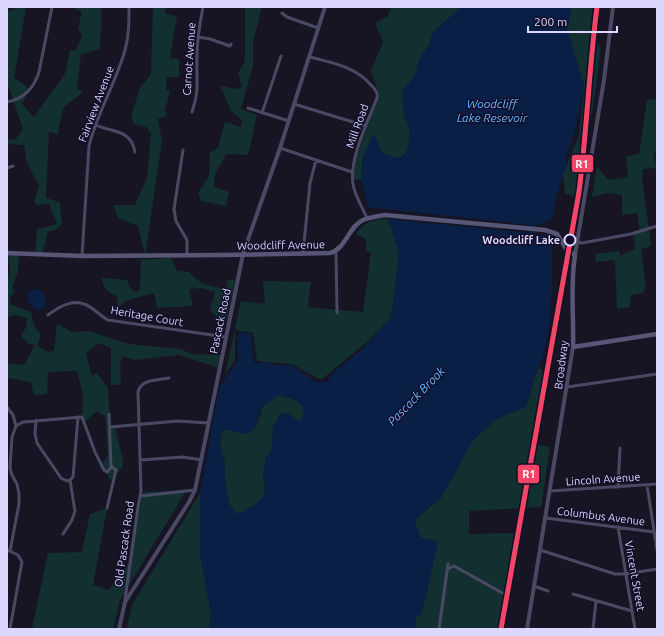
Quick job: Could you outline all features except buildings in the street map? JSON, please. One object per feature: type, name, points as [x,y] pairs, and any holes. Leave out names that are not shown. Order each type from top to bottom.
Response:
[{"type":"main road","points":[[367,218],[385,216],[530,229],[556,233],[559,235],[567,250],[575,255]]},
{"type":"main road","name":"Woodcliff Avenue","points":[[7,252],[82,256],[324,254],[336,251],[356,225],[367,218]]},
{"type":"main road","name":"Broadway","points":[[573,347],[572,280],[575,255]]},
{"type":"main road","points":[[573,347],[657,334]]},
{"type":"street","points":[[7,102],[22,96],[35,82],[39,72],[52,7]]},
{"type":"street","name":"Fairview Avenue","points":[[82,256],[88,154],[91,138],[125,50],[129,32],[129,7]]},
{"type":"street","name":"Carnot Avenue","points":[[192,112],[198,86],[196,57],[202,7]]},
{"type":"street","name":"Pascack Road","points":[[119,629],[125,602],[189,502],[195,490],[243,254],[289,121],[325,7]]},
{"type":"street","name":"Broadway","points":[[575,255],[604,80],[613,7]]},
{"type":"street","points":[[282,13],[287,17],[318,28]]},
{"type":"street","points":[[198,37],[210,39],[230,46],[231,44]]},
{"type":"street","points":[[262,113],[281,56]]},
{"type":"street","name":"Mill Road","points":[[310,57],[345,67],[356,72],[367,80],[376,90],[377,98],[366,126],[352,172],[355,192],[367,218]]},
{"type":"street","points":[[294,104],[366,126]]},
{"type":"street","points":[[248,108],[289,121]]},
{"type":"street","points":[[96,125],[123,133],[132,142],[135,152]]},
{"type":"street","points":[[280,148],[352,172]]},
{"type":"street","points":[[183,150],[174,209],[176,221],[187,240],[187,255]]},
{"type":"street","points":[[303,254],[310,183],[316,160]]},
{"type":"street","points":[[7,168],[13,166]]},
{"type":"street","points":[[577,242],[582,243],[623,236],[657,226]]},
{"type":"street","points":[[336,251],[337,313]]},
{"type":"street","name":"Heritage Court","points":[[48,315],[65,304],[79,302],[90,306],[98,314],[108,320],[226,337]]},
{"type":"street","name":"Broadway","points":[[527,629],[573,347]]},
{"type":"street","points":[[567,387],[657,374]]},
{"type":"street","points":[[141,496],[138,392],[140,386],[145,382],[169,378]]},
{"type":"street","points":[[7,407],[11,412],[16,426],[12,437],[10,468],[18,489],[19,504],[9,551],[20,557],[22,565],[10,629]]},
{"type":"street","points":[[16,426],[23,422],[36,420],[82,417],[95,452],[104,470],[109,471],[111,466],[109,414]]},
{"type":"street","points":[[63,534],[72,520],[75,511],[70,480],[73,477],[78,417]]},
{"type":"street","points":[[36,420],[35,434],[39,447],[63,480],[70,480]]},
{"type":"street","points":[[110,426],[178,421],[208,424]]},
{"type":"street","points":[[618,487],[620,448]]},
{"type":"street","points":[[140,460],[183,457],[202,460]]},
{"type":"street","points":[[107,508],[116,470],[111,466]]},
{"type":"street","name":"Lincoln Avenue","points":[[550,491],[657,484]]},
{"type":"street","points":[[647,485],[657,550]]},
{"type":"street","name":"Old Pascack Road","points":[[125,602],[138,507],[141,496],[195,490]]},
{"type":"street","name":"Columbus Avenue","points":[[546,518],[654,532]]},
{"type":"street","name":"Vincent Street","points":[[618,527],[635,629]]},
{"type":"street","points":[[540,550],[609,572],[626,574],[657,569]]},
{"type":"street","points":[[439,629],[448,564]]},
{"type":"street","points":[[448,569],[454,566],[506,595]]},
{"type":"street","points":[[534,586],[548,591]]},
{"type":"street","points":[[573,594],[632,611]]},
{"type":"street","points":[[593,629],[596,601]]},
{"type":"green space","points":[[15,7],[26,7],[14,78],[26,86],[29,90],[22,104],[34,117],[65,74],[70,50],[76,50],[82,36],[78,28],[82,12],[75,9],[76,7],[102,7],[100,49],[81,54],[77,89],[83,92],[64,107],[58,134],[49,132],[46,198],[60,202],[62,224],[55,230],[48,232],[42,255],[35,254],[37,229],[57,224],[49,204],[37,205],[34,201],[39,186],[27,163],[24,145],[7,144],[7,139],[15,140],[23,129],[7,82],[7,11],[15,10]]},
{"type":"green space","points":[[153,7],[166,7],[165,14],[177,16],[170,58],[179,59],[179,77],[167,77],[166,90],[170,91],[165,111],[167,115],[158,119],[162,141],[145,255],[138,226],[118,218],[113,205],[135,205],[147,178],[151,133],[146,127],[134,124],[131,116],[140,88],[151,74]]},
{"type":"green space","points":[[245,7],[262,7],[253,42],[253,66],[241,109],[257,115],[248,155],[226,154],[214,177],[214,187],[229,192],[226,206],[201,201],[198,193],[209,176],[210,153],[218,148],[225,122],[241,127],[242,120],[231,111],[220,86],[238,89],[242,86],[238,73],[245,61]]},
{"type":"green space","points":[[392,7],[462,7],[432,33],[429,45],[419,60],[415,76],[402,92],[404,114],[410,130],[406,153],[400,158],[389,156],[381,152],[376,137],[363,157],[361,179],[353,180],[356,157],[379,94],[371,71],[383,42],[375,23],[387,17]]},
{"type":"green space","points":[[572,7],[593,7],[590,37],[601,47],[578,197],[565,194],[563,174],[579,135],[584,86],[567,30]]},
{"type":"green space","points":[[657,99],[657,152],[653,153],[657,168],[643,169],[642,177],[651,246],[641,249],[646,286],[643,293],[631,295],[630,307],[617,309],[615,260],[596,262],[595,254],[619,251],[620,256],[635,249],[633,233],[640,232],[637,213],[622,215],[622,195],[608,193],[592,197],[597,166],[608,180],[628,177],[626,156],[639,154],[647,100]]},
{"type":"green space","points":[[388,219],[399,252],[393,306],[390,319],[367,342],[321,380],[292,364],[257,361],[253,333],[235,330],[235,360],[225,375],[241,301],[265,304],[263,281],[311,282],[308,307],[363,312],[371,253],[366,251],[366,239],[356,234],[367,223]]},
{"type":"green space","points":[[8,253],[19,253],[18,271],[12,288],[15,290],[10,299],[10,304],[31,312],[34,325],[41,335],[37,346],[49,352],[54,350],[57,324],[72,332],[88,331],[129,344],[180,349],[192,354],[222,355],[220,368],[179,355],[135,360],[122,356],[120,365],[121,385],[111,385],[111,348],[99,343],[86,353],[92,376],[97,373],[108,388],[110,426],[115,428],[123,460],[122,468],[110,480],[102,464],[108,455],[105,416],[97,411],[85,422],[82,417],[83,396],[77,371],[48,372],[47,394],[34,395],[31,382],[7,378],[7,363],[24,365],[35,345],[29,344],[21,336],[26,327],[27,318],[13,315],[7,317],[7,284],[10,270]]},
{"type":"green space","points":[[171,258],[177,271],[189,272],[196,279],[205,284],[226,288],[228,280],[235,280],[227,318],[224,325],[210,310],[215,292],[202,288],[189,289],[193,306],[157,308],[154,293],[125,301],[118,308],[117,296],[105,287],[102,278],[127,280],[130,288],[136,292],[140,289],[141,260]]},
{"type":"green space","points":[[538,367],[544,371],[533,433],[537,445],[550,447],[541,507],[469,511],[469,534],[515,533],[499,629],[416,629],[416,615],[421,615],[438,542],[421,538],[414,520],[440,499],[473,440],[498,418],[526,407]]},
{"type":"green space","points":[[277,395],[292,398],[299,402],[304,410],[304,417],[300,421],[294,419],[289,414],[281,414],[273,428],[272,449],[265,459],[263,478],[265,487],[264,496],[244,512],[238,514],[230,505],[226,492],[225,461],[220,447],[222,432],[223,430],[230,429],[250,432],[258,422],[262,407]]},
{"type":"green space","points":[[186,491],[120,600],[113,629],[32,629],[48,553],[82,552],[90,514],[107,508],[93,585],[109,590],[130,561],[143,492]]},
{"type":"green space","points":[[200,493],[200,553],[211,613],[209,629],[139,629],[127,627],[132,605]]},
{"type":"water","name":"Woodcliff Lake Resevoir","points":[[462,7],[572,7],[567,30],[584,86],[575,131],[566,155],[566,165],[556,197],[554,213],[551,219],[536,226],[535,234],[549,236],[552,263],[551,303],[546,343],[526,407],[498,418],[473,440],[440,499],[414,520],[421,538],[438,542],[421,616],[416,615],[416,629],[209,629],[211,613],[200,554],[200,495],[219,388],[238,359],[237,335],[241,332],[252,335],[253,361],[255,363],[268,362],[280,366],[291,365],[318,383],[328,381],[332,374],[361,350],[390,319],[393,306],[399,252],[388,219],[530,233],[530,225],[368,207],[361,179],[363,157],[373,136],[376,137],[381,152],[389,156],[400,158],[406,153],[410,130],[404,114],[402,92],[415,76],[419,60],[429,45],[432,33]],"holes":[[[277,395],[292,398],[300,404],[304,412],[303,416],[301,421],[298,421],[286,412],[283,413],[273,426],[272,450],[269,456],[265,459],[263,475],[265,491],[263,497],[244,512],[238,514],[230,505],[226,492],[225,461],[220,447],[222,432],[223,430],[242,433],[252,431],[256,426],[262,407]]]},
{"type":"water","points":[[35,289],[41,291],[45,298],[45,307],[41,310],[35,309],[28,301],[29,294]]},
{"type":"transit line","name":"R1","points":[[501,629],[579,192],[597,7]]},
{"type":"place","name":"Woodcliff Lake","points":[[570,240]]},
{"type":"water label","name":"Pascack Brook","points":[[416,396]]}]
